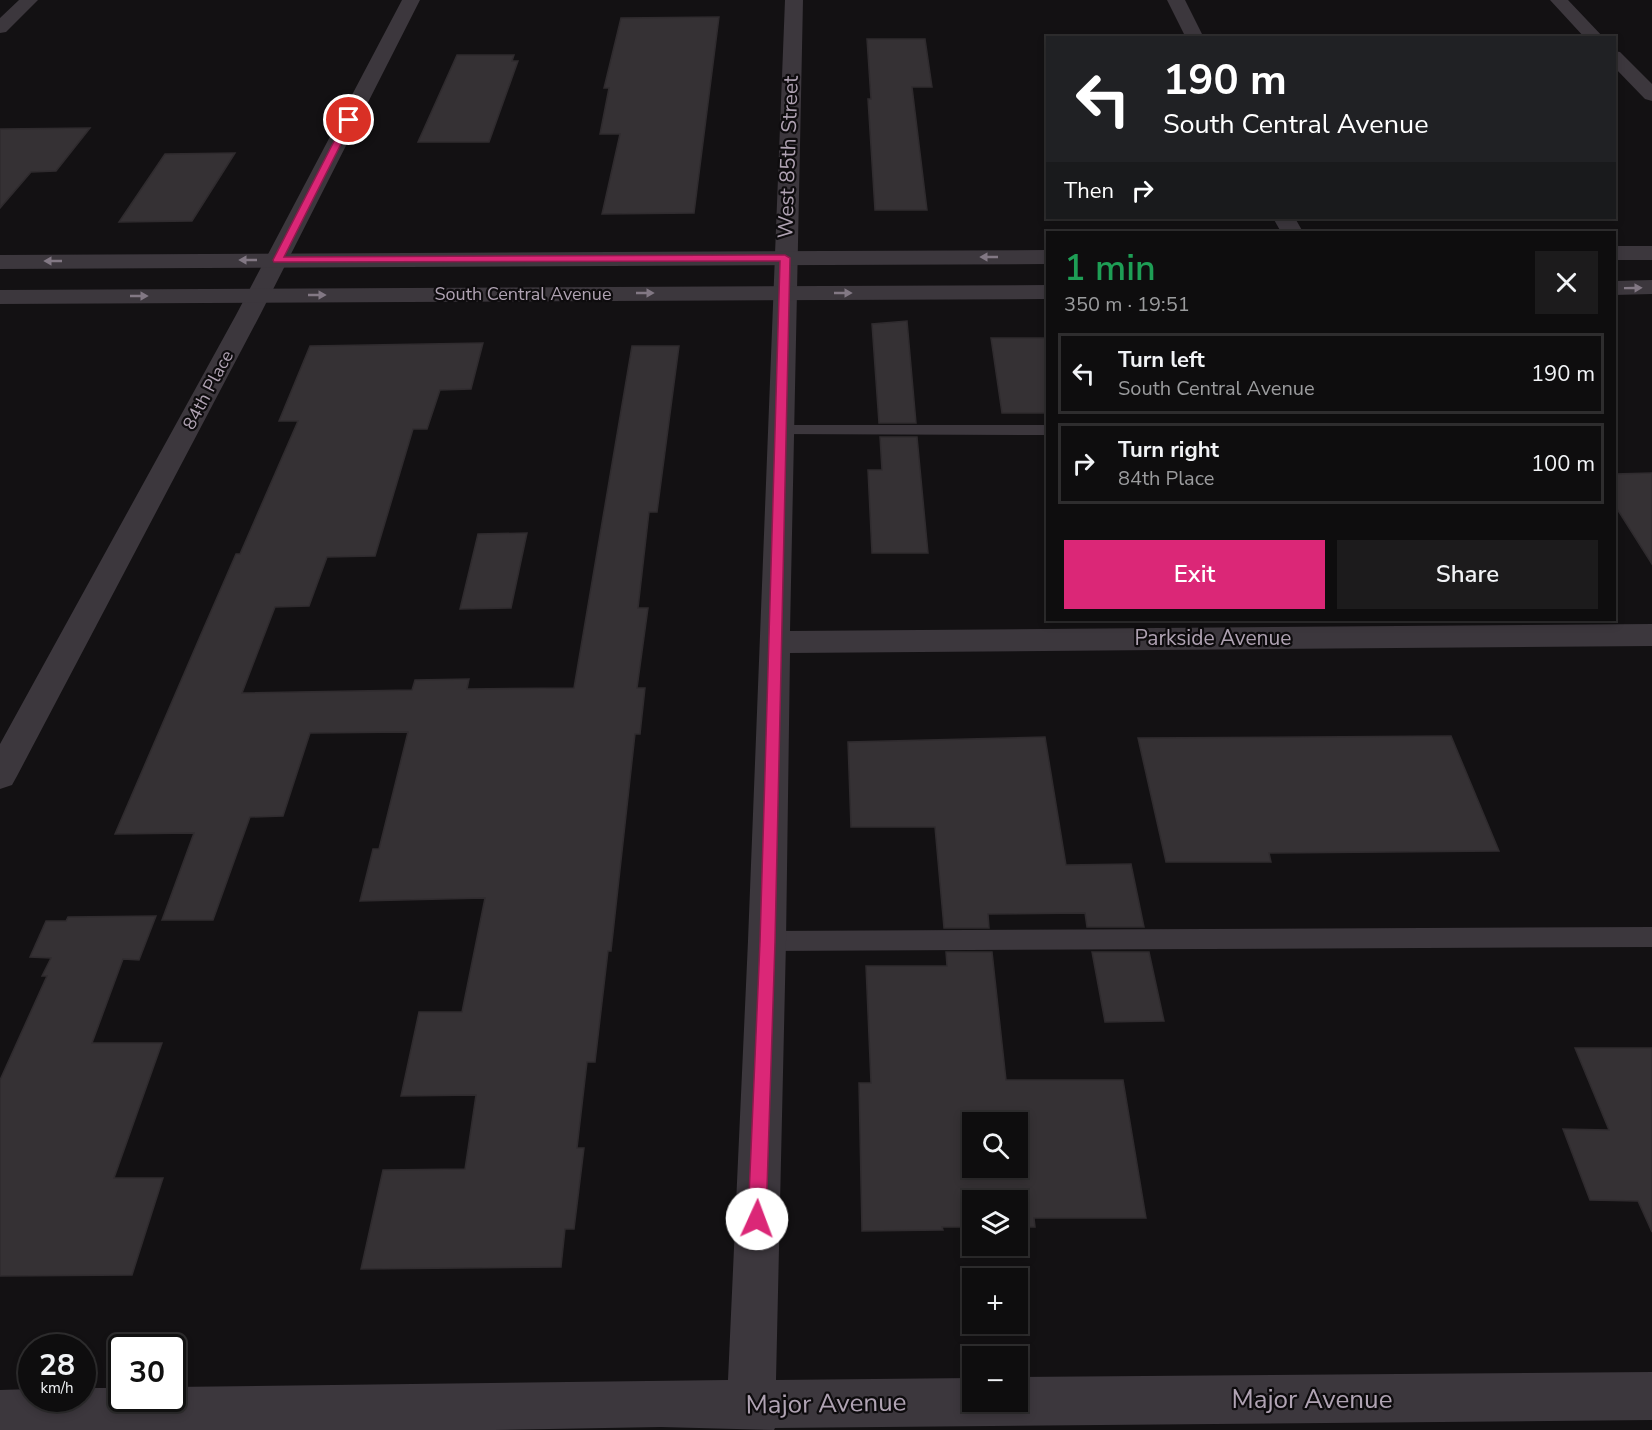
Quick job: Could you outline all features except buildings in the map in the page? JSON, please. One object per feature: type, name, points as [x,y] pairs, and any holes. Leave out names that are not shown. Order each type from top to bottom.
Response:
[{"type":"street","points":[[0,28],[29,0]]},
{"type":"street","name":"84th Place","points":[[0,776],[278,260],[411,0]]},
{"type":"street","name":"West 85th Street","points":[[750,1417],[767,942],[794,0]]},
{"type":"street","points":[[1176,0],[1194,36]]},
{"type":"street","points":[[1559,0],[1593,36]]},
{"type":"street","points":[[1616,59],[1652,95]]},
{"type":"street","points":[[1616,253],[1652,253]]},
{"type":"street","name":"South Central Avenue","points":[[0,297],[258,295],[785,275],[1046,257]]},
{"type":"street","name":"South Central Avenue","points":[[0,262],[278,260],[785,275],[1046,292]]},
{"type":"street","points":[[1616,288],[1652,288]]},
{"type":"street","name":"Parkside Avenue","points":[[774,642],[1652,635]]},
{"type":"street","name":"Major Avenue","points":[[0,1414],[638,1403],[750,1417],[1652,1396]]},
{"type":"lane","points":[[780,430],[1046,430]]},
{"type":"lane","points":[[767,942],[1652,937]]},
{"type":"route","points":[[349,120],[278,260],[785,258],[767,942],[757,1219]]}]
